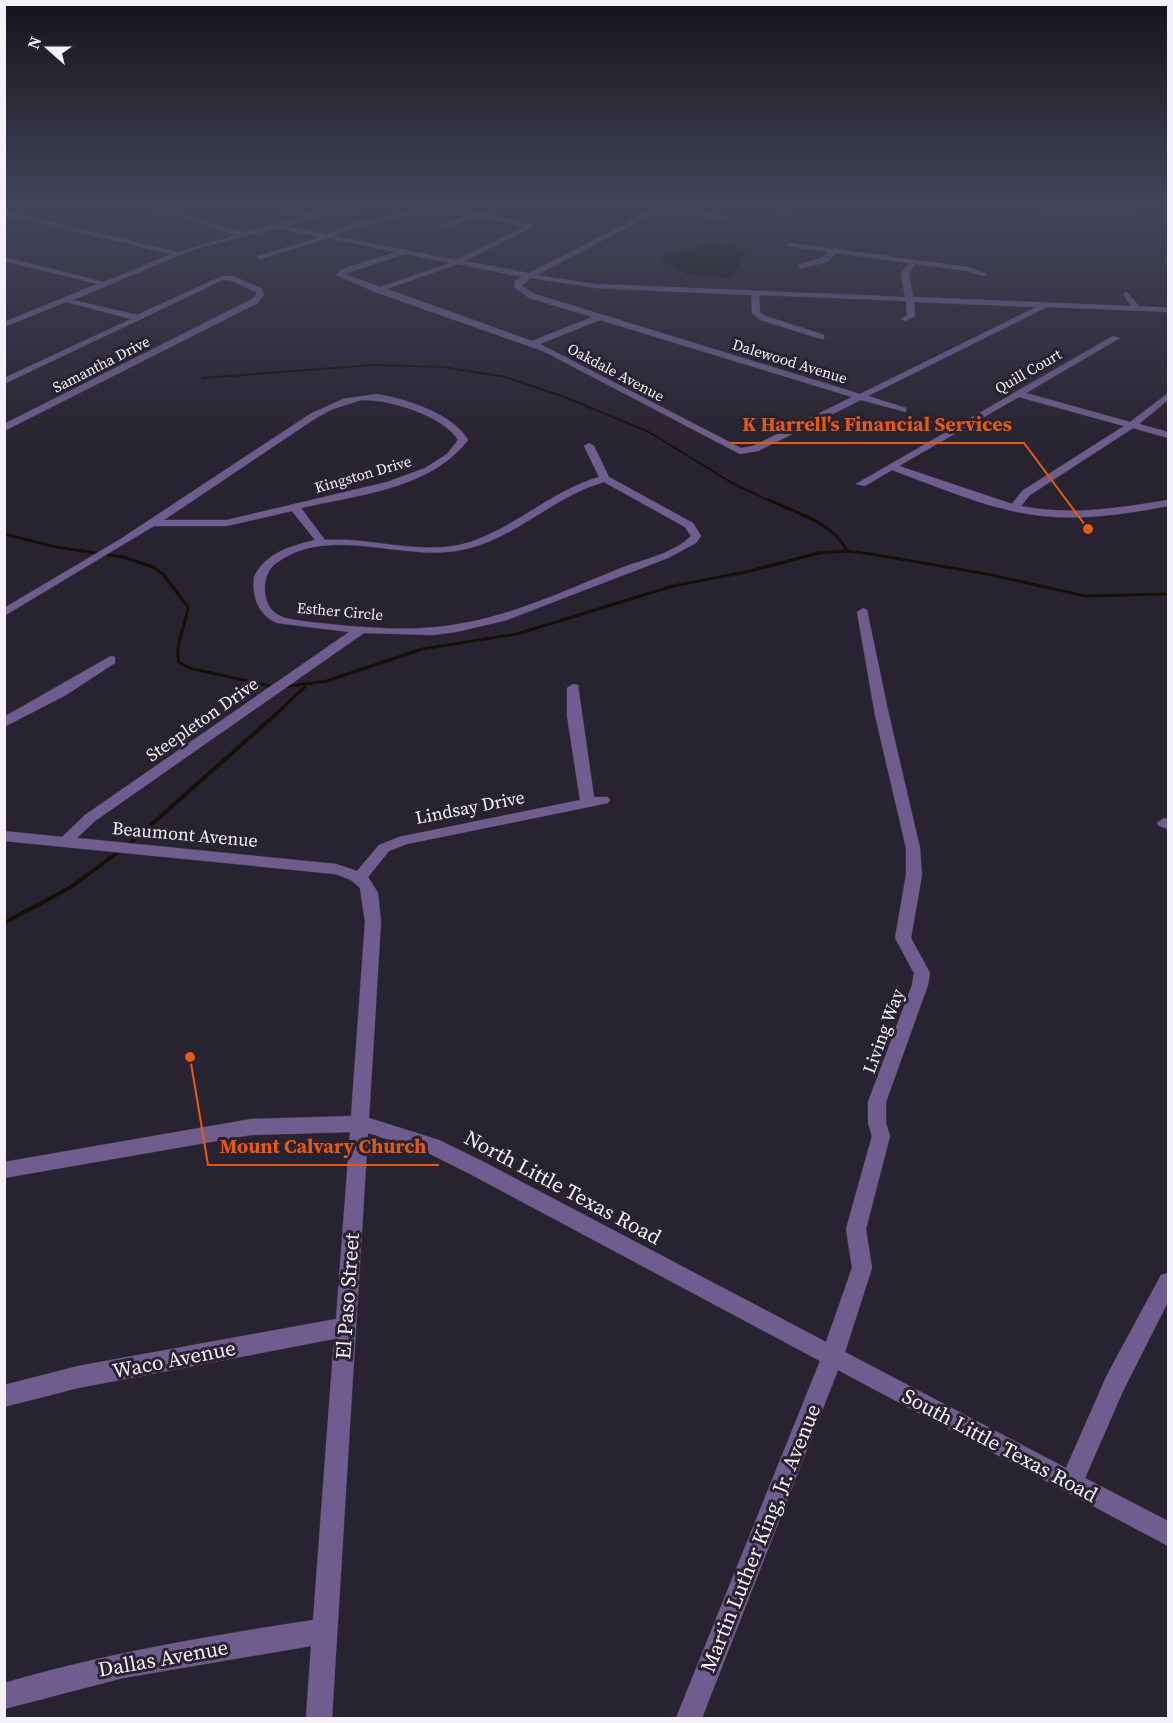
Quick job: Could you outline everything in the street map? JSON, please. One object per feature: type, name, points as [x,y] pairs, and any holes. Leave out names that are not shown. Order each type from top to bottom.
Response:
[{"type":"street","points":[[4,325],[96,287]]},
{"type":"street","name":"Samantha Drive","points":[[138,318],[202,287]]},
{"type":"street","name":"Samantha Drive","points":[[4,428],[255,301],[260,295],[253,287]]},
{"type":"street","name":"Oakdale Avenue","points":[[371,287],[533,344],[740,451],[755,449],[861,396]]},
{"type":"street","points":[[378,290],[385,287]]},
{"type":"street","name":"Dalewood Avenue","points":[[519,287],[532,296],[903,410]]},
{"type":"street","points":[[620,287],[1168,310]]},
{"type":"street","points":[[905,320],[912,314],[907,287]]},
{"type":"street","points":[[755,294],[756,313],[763,318],[821,337]]},
{"type":"street","points":[[1127,294],[1137,309]]},
{"type":"street","points":[[65,300],[138,318]]},
{"type":"street","points":[[861,396],[1045,305]]},
{"type":"street","points":[[4,315],[19,318]]},
{"type":"street","points":[[533,344],[599,317]]},
{"type":"street","points":[[4,382],[138,318]]},
{"type":"street","name":"Quill Court","points":[[861,484],[1116,338]]},
{"type":"street","points":[[1018,394],[1168,435]]},
{"type":"street","name":"Kingston Drive","points":[[4,613],[152,523],[313,416],[345,399],[367,396],[395,399],[430,415],[462,437],[462,443],[450,456],[422,473],[295,508],[211,525],[152,523]]},
{"type":"street","points":[[1015,507],[1026,493],[1132,425],[1168,396]]},
{"type":"street","points":[[589,446],[604,479]]},
{"type":"street","points":[[892,467],[1015,507],[1058,514],[1100,513],[1168,503]]},
{"type":"street","name":"Esther Circle","points":[[604,479],[669,512],[689,525],[696,536],[685,546],[528,610],[490,621],[432,631],[362,629],[283,621],[270,615],[263,604],[259,577],[266,566],[295,549],[320,543],[425,550],[464,547],[501,533],[587,484],[604,479]]},
{"type":"street","points":[[295,508],[320,537],[320,543]]},
{"type":"street","name":"Living Way","points":[[832,1357],[862,1268],[856,1229],[881,1136],[877,1123],[877,1102],[920,985],[922,973],[903,938],[914,875],[913,848],[882,715],[863,612]]},
{"type":"street","name":"Steepleton Drive","points":[[65,842],[90,818],[362,629]]},
{"type":"street","points":[[4,723],[62,692],[111,660]]},
{"type":"street","name":"Lindsay Drive","points":[[360,877],[384,848],[404,840],[596,802],[574,716],[573,688]]},
{"type":"street","name":"Beaumont Avenue","points":[[4,836],[305,865],[336,869],[360,877]]},
{"type":"street","name":"El Paso Street","points":[[319,1719],[373,922],[371,891],[360,877]]},
{"type":"street","name":"North Little Texas Road","points":[[4,1170],[251,1127],[359,1124],[432,1146],[477,1168],[832,1357]]},
{"type":"street","points":[[1071,1483],[1114,1383],[1168,1282]]},
{"type":"street","name":"Waco Avenue","points":[[4,1396],[78,1377],[345,1327]]},
{"type":"street","name":"South Little Texas Road","points":[[832,1357],[1168,1534]]},
{"type":"street","name":"Martin Luther King, Jr. Avenue","points":[[689,1719],[832,1357]]},
{"type":"street","name":"Dallas Avenue","points":[[4,1696],[60,1678],[122,1664],[325,1631]]},
{"type":"waterway","points":[[202,378],[373,365],[442,367],[506,377],[567,398],[649,432],[732,483],[772,502]]},
{"type":"waterway","points":[[769,500],[824,526],[841,541],[847,551]]},
{"type":"waterway","points":[[4,534],[56,547],[123,557],[153,567],[163,574],[188,607],[179,642],[179,662],[189,668],[275,687]]},
{"type":"waterway","points":[[282,687],[327,681],[422,649],[517,634],[673,586],[746,572],[819,553],[847,551]]},
{"type":"waterway","points":[[847,551],[987,574],[1085,596],[1168,594]]},
{"type":"waterway","points":[[281,709],[305,687]]},
{"type":"waterway","points":[[127,846],[283,708]]},
{"type":"waterway","points":[[4,923],[71,887],[121,850]]},
{"type":"place","name":"K Harrell's Financial Services","points":[[1088,529]]},
{"type":"place","name":"Mount Calvary Church","points":[[190,1057]]}]
